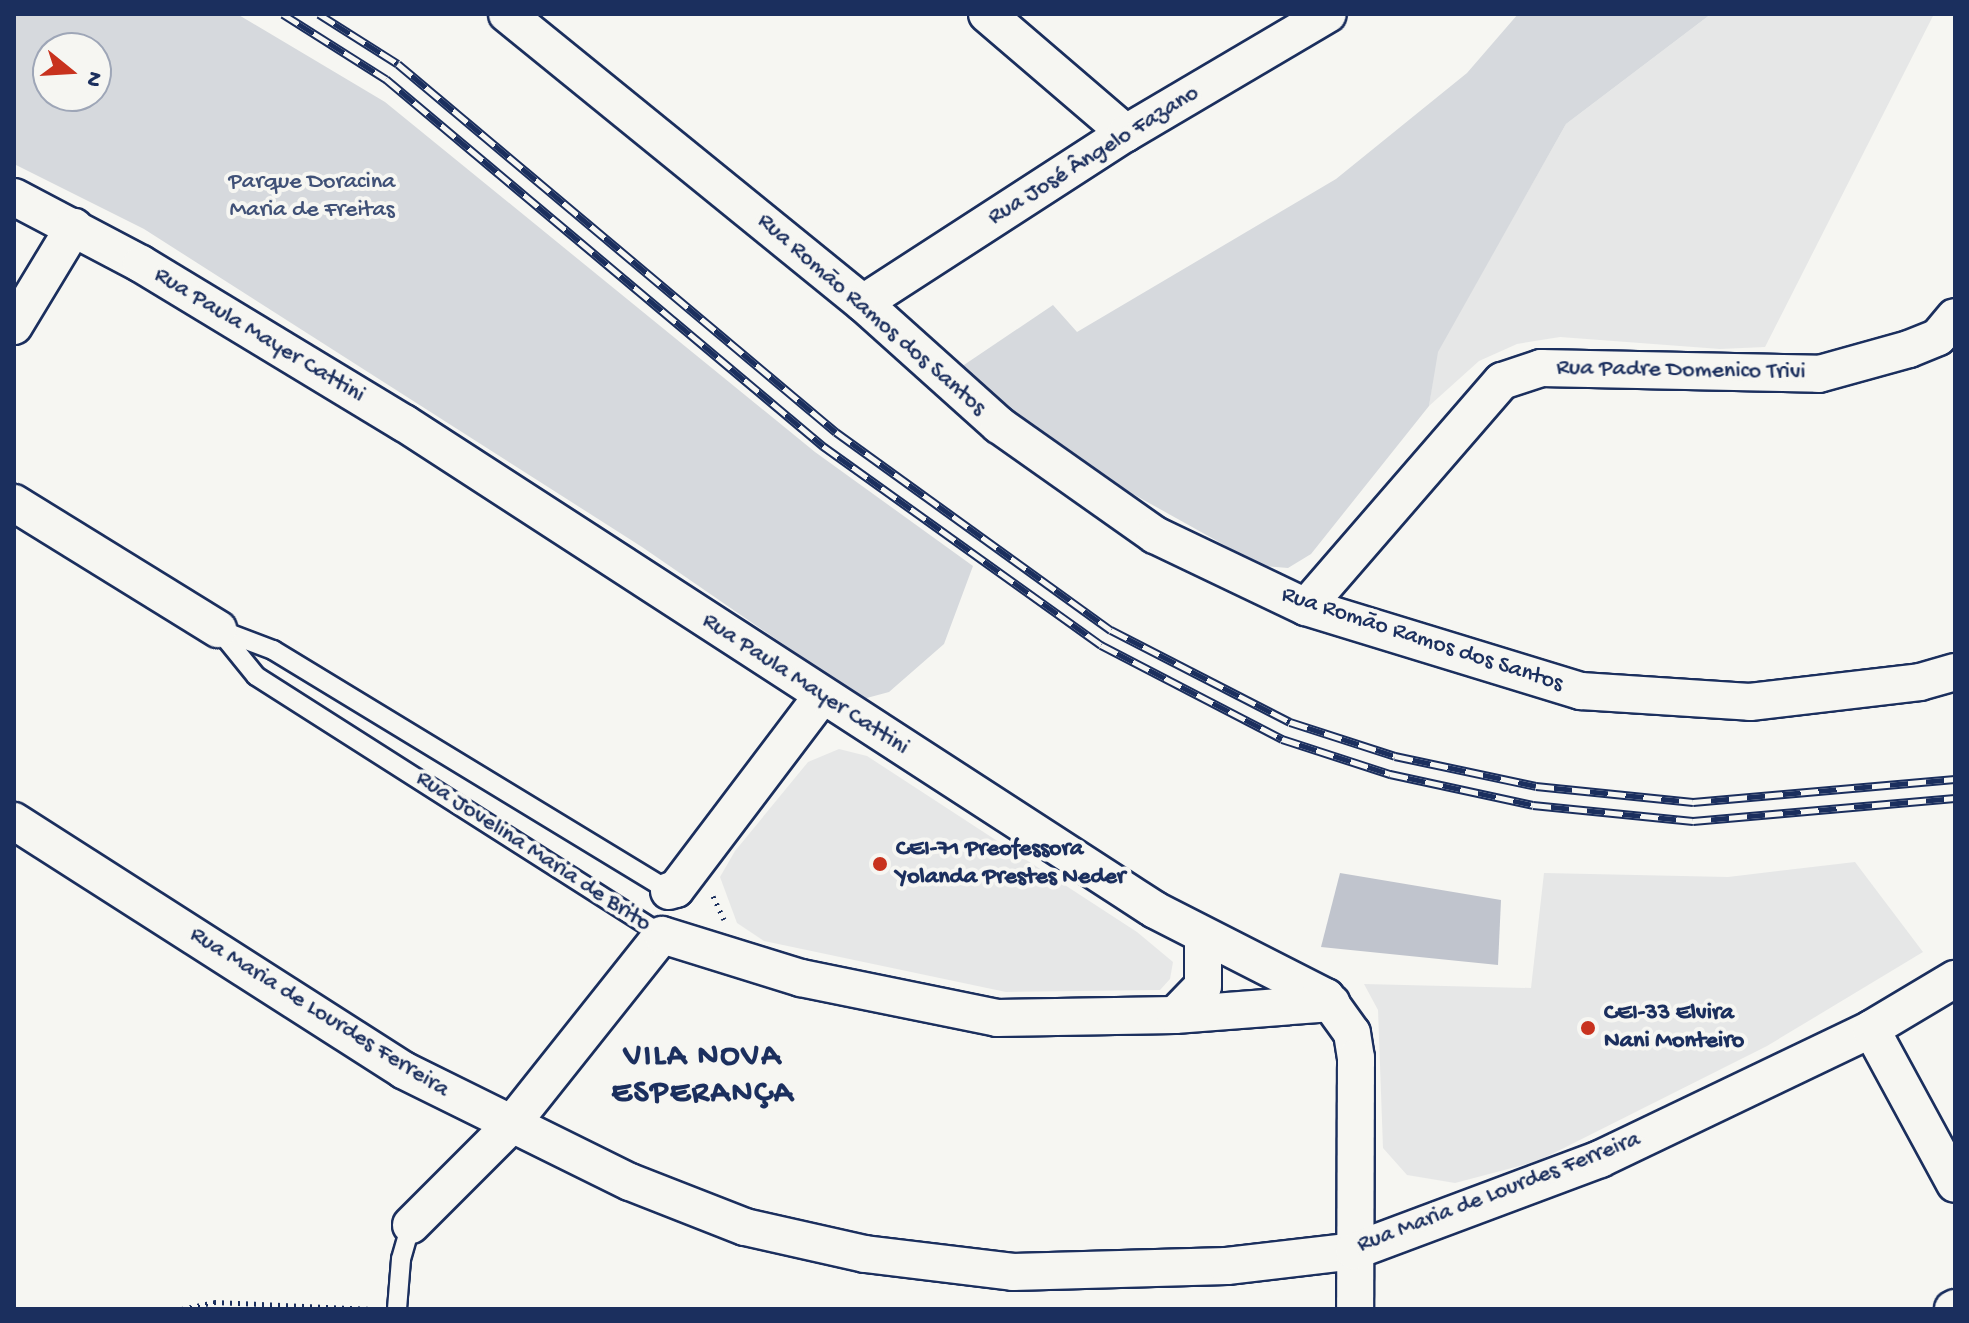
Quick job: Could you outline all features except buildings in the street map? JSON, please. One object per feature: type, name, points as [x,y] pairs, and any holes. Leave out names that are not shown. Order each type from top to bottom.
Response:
[{"type":"street","name":"Rua Romão Ramos dos Santos","points":[[507,14],[863,303],[999,425],[1155,535],[1306,607],[1581,691],[1750,702],[1920,682],[1955,672]]},
{"type":"street","points":[[987,14],[1126,133]]},
{"type":"street","name":"Rua José Ângelo Fazano","points":[[863,303],[1126,133],[1328,14]]},
{"type":"street","name":"Rua Paula Mayer Cattini","points":[[14,197],[74,227],[404,423],[822,696],[1203,936],[1286,973],[1332,1003],[1352,1033],[1356,1058],[1355,1309]]},
{"type":"street","points":[[14,326],[74,227]]},
{"type":"street","name":"Rua Padre Domenico Trivi","points":[[1306,607],[1502,381],[1541,368],[1819,374],[1909,349],[1938,337],[1955,317]]},
{"type":"street","name":"Rua Jovelina Maria de Brito","points":[[14,503],[218,629]]},
{"type":"street","points":[[669,891],[696,863],[822,696]]},
{"type":"street","name":"Rua Maria de Lourdes Ferreira","points":[[14,821],[403,1070],[510,1126],[745,1227],[865,1254],[1013,1272],[1227,1266],[1354,1251],[1600,1159],[1871,1029],[1955,979]]},
{"type":"street","points":[[411,1225],[510,1126],[662,935]]},
{"type":"street","name":"Rua Jovelina Maria de Brito","points":[[662,935],[801,978],[997,1018],[1175,1015],[1262,1011],[1332,1003]]},
{"type":"street","points":[[1203,936],[1203,986]]},
{"type":"street","points":[[1175,1015],[1203,986],[1243,955]]},
{"type":"street","points":[[1262,1011],[1286,973]]},
{"type":"street","points":[[1871,1029],[1955,1184]]},
{"type":"lane","name":"Rua Jovelina Maria de Brito","points":[[218,629],[273,650],[669,891]]},
{"type":"lane","name":"Rua Jovelina Maria de Brito","points":[[218,629],[256,676],[662,935]]},
{"type":"lane","points":[[397,1309],[401,1259],[411,1225]]},
{"type":"path","points":[[696,863],[744,960]]},
{"type":"path","points":[[182,1309],[214,1302],[383,1309]]},
{"type":"shaded area","points":[[1711,14],[1934,14],[1765,347],[1720,349],[1560,337],[1517,344],[1479,361],[1429,406],[1437,352],[1566,124]]},
{"type":"shaded area","name":"CEI-71 Preofessora Yolanda Prestes Neder","points":[[839,749],[867,756],[1137,932],[1173,962],[1170,979],[1160,990],[1006,992],[764,941],[737,923],[720,877],[735,851],[808,762]]},
{"type":"shaded area","name":"CEI-33 Elvira Nani Monteiro","points":[[1855,862],[1923,952],[1767,1046],[1538,1161],[1455,1183],[1407,1175],[1383,1148],[1378,1010],[1364,984],[1531,988],[1544,873],[1728,877]]},
{"type":"green space","name":"Parque Doracina Maria de Freitas","points":[[14,14],[237,14],[385,102],[815,452],[973,566],[944,644],[889,692],[863,699],[642,547],[144,229],[14,164]]},
{"type":"green space","points":[[1518,14],[1711,14],[1566,124],[1438,352],[1429,406],[1311,554],[1288,568],[1262,566],[1063,455],[955,371],[1053,305],[1077,332],[1336,179],[1467,73]]},
{"type":"railway","points":[[283,14],[386,79],[823,446],[1101,645],[1282,739],[1390,774],[1533,805],[1693,821],[1955,798]]},
{"type":"railway","points":[[319,14],[398,64],[836,432],[1111,630],[1290,722],[1395,756],[1536,786],[1693,802],[1955,779]]},
{"type":"place","name":"CEI-71 Preofessora Yolanda Prestes Neder","points":[[880,864]]},
{"type":"place","name":"CEI-33 Elvira Nani Monteiro","points":[[1588,1028]]},
{"type":"district","name":"VILA NOVA ESPERANÇA","points":[[703,1076]]}]
